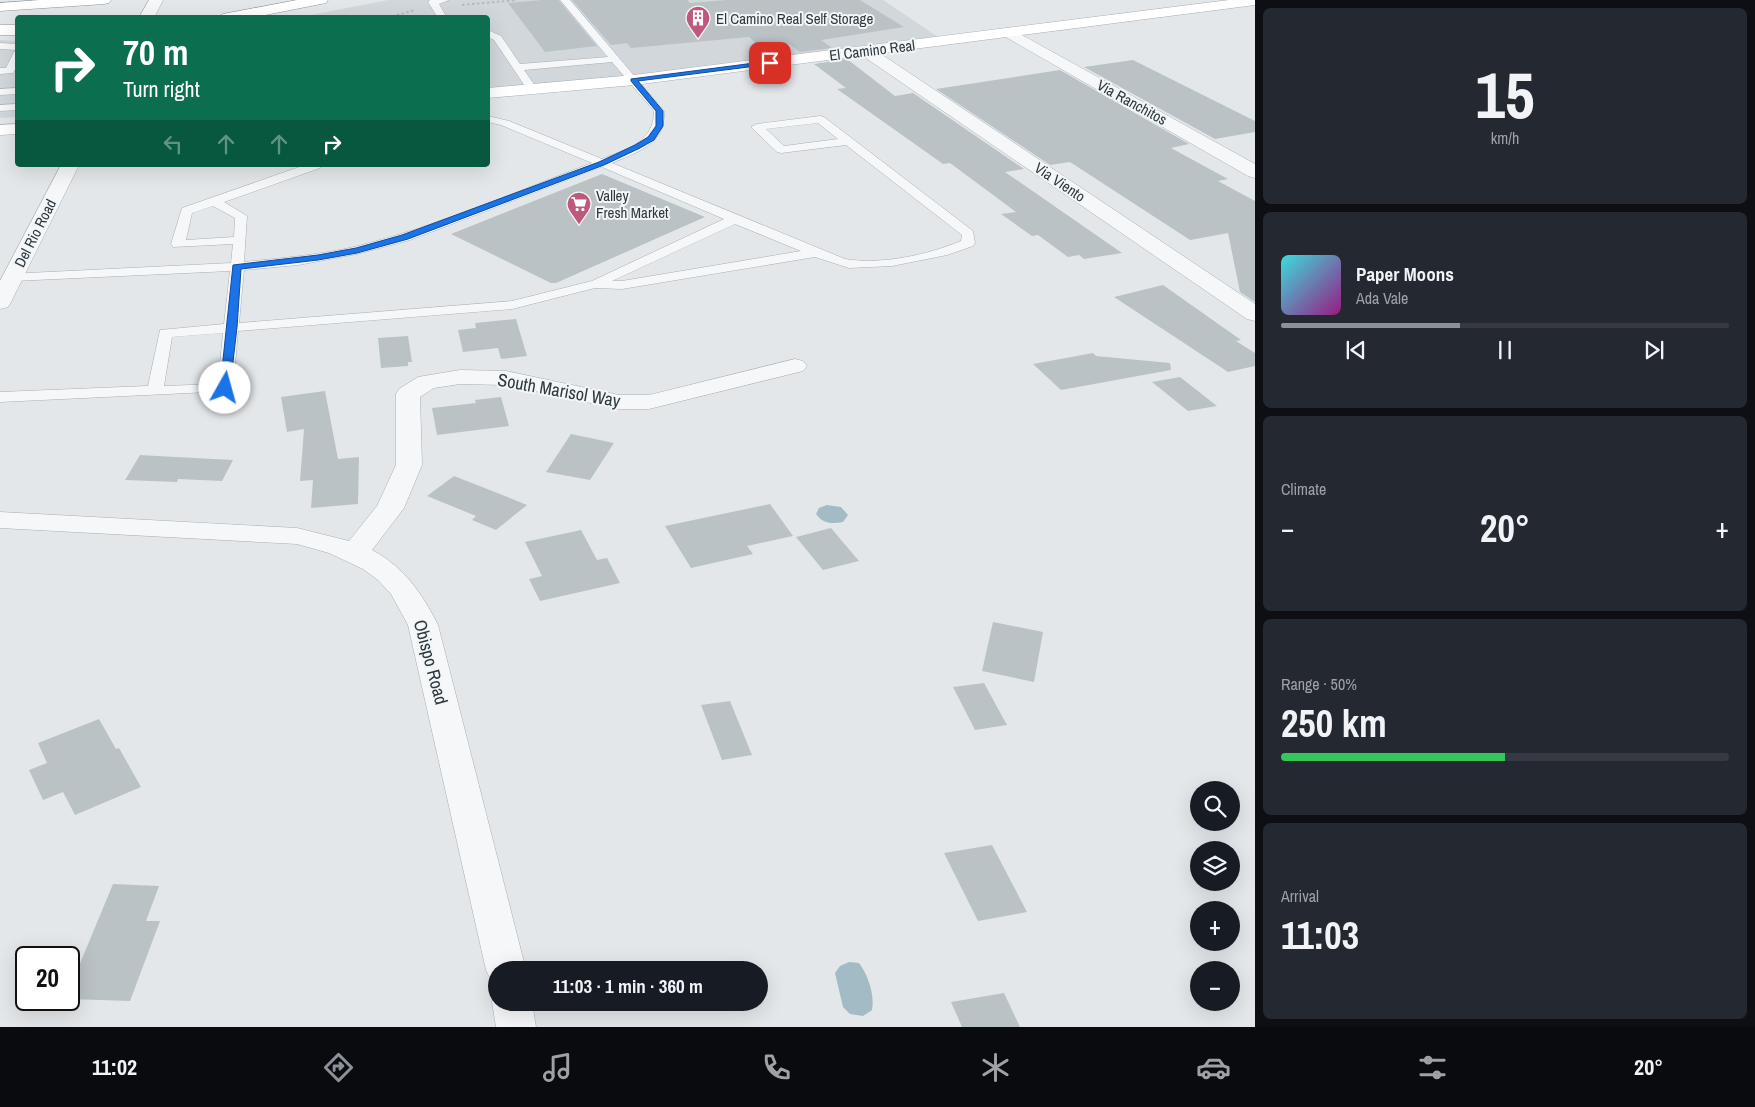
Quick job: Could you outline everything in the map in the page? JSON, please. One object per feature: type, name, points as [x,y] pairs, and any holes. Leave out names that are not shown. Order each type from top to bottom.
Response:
[{"type":"main road","points":[[0,7],[104,0]]},
{"type":"main road","points":[[239,15],[321,0]]},
{"type":"main road","name":"El Camino Real","points":[[490,93],[634,80],[1255,1]]},
{"type":"main road","points":[[0,30],[15,30]]},
{"type":"main road","points":[[0,130],[14,117]]},
{"type":"street","name":"Via Ranchitos","points":[[1009,33],[1255,172]]},
{"type":"street","name":"Via Viento","points":[[866,51],[1255,314]]},
{"type":"street","name":"Del Rio Road","points":[[0,302],[69,167]]},
{"type":"street","name":"South Marisol Way","points":[[355,553],[390,508],[409,465],[408,394],[427,382],[460,377],[506,378],[619,402],[649,402],[795,366]]},
{"type":"street","name":"Obispo Road","points":[[0,520],[297,536],[328,543],[355,553],[378,566],[398,582],[414,604],[423,625],[504,961]]},
{"type":"street","points":[[513,1011],[516,1027]]},
{"type":"lane","points":[[441,15],[433,2],[444,0]]},
{"type":"lane","points":[[13,277],[236,266],[318,257],[357,250],[405,237],[602,163],[638,147],[651,138],[659,126],[659,111],[565,0]]},
{"type":"lane","points":[[490,34],[498,38],[533,90]]},
{"type":"lane","points":[[0,46],[15,47]]},
{"type":"lane","points":[[518,67],[615,59]]},
{"type":"lane","points":[[0,72],[9,71],[15,60]]},
{"type":"lane","points":[[0,92],[15,91]]},
{"type":"lane","points":[[0,100],[15,99]]},
{"type":"lane","points":[[0,108],[14,117]]},
{"type":"lane","points":[[490,119],[505,123],[816,253],[847,264],[872,264],[954,250],[968,244],[968,234],[820,119],[757,127],[781,150],[848,141]]},
{"type":"lane","points":[[240,240],[178,244],[186,211],[310,167]]},
{"type":"lane","points":[[0,397],[225,388],[233,327],[241,216],[214,201]]},
{"type":"lane","points":[[155,391],[165,333],[512,305],[595,284],[735,219]]},
{"type":"lane","points":[[595,284],[622,285],[816,253]]},
{"type":"path","points":[[458,6],[517,0]]},
{"type":"shaded area","points":[[388,0],[883,0],[938,37],[655,75],[490,91],[490,15],[311,15]]},
{"type":"shaded area","points":[[0,40],[15,41],[15,117],[0,118]]},
{"type":"water","points":[[827,505],[841,507],[848,515],[843,522],[828,522],[822,520],[816,514],[819,508]]},
{"type":"water","points":[[849,962],[859,963],[870,985],[872,1010],[863,1016],[850,1014],[843,1007],[835,973],[840,966]]},
{"type":"building","points":[[558,0],[597,46],[545,52],[508,3]]},
{"type":"building","points":[[572,0],[687,0],[690,3],[727,0],[860,0],[904,27],[821,40],[832,48],[800,52],[789,44],[760,47],[749,37],[631,48],[627,43],[611,45]]},
{"type":"building","points":[[847,59],[895,96],[913,93],[1024,169],[1005,172],[1122,253],[1084,259],[1079,255],[1068,257],[1038,235],[1032,236],[1001,214],[1016,212],[950,163],[943,164],[837,89],[846,88],[814,64]]},
{"type":"building","points":[[1133,60],[1255,121],[1255,132],[1215,139],[1084,67]]},
{"type":"building","points":[[1060,70],[1189,144],[1171,148],[1228,179],[1218,181],[1255,201],[1255,302],[1240,292],[1228,233],[1190,240],[1070,162],[1050,165],[936,89]]},
{"type":"building","name":"Valley Fresh Market","points":[[602,174],[705,217],[556,283],[551,283],[451,234]]},
{"type":"building","points":[[1163,285],[1241,340],[1236,341],[1255,353],[1255,366],[1228,372],[1114,297]]},
{"type":"building","points":[[516,319],[527,356],[501,359],[498,348],[463,352],[458,330],[476,328],[475,323]]},
{"type":"building","points":[[408,336],[412,362],[408,362],[408,366],[381,368],[378,338]]},
{"type":"building","points":[[1093,353],[1096,356],[1170,363],[1171,370],[1061,390],[1033,364]]},
{"type":"building","points":[[1180,377],[1217,406],[1188,411],[1152,382]]},
{"type":"building","points":[[325,391],[338,459],[359,457],[358,504],[311,508],[313,480],[300,481],[304,429],[287,432],[281,397]]},
{"type":"building","points":[[501,397],[509,426],[437,435],[432,408],[476,403],[475,400]]},
{"type":"building","points":[[571,434],[614,443],[590,480],[546,472]]},
{"type":"building","points":[[140,455],[233,460],[222,481],[178,479],[177,482],[125,480]]},
{"type":"building","points":[[454,476],[527,505],[496,530],[472,520],[476,516],[427,496]]},
{"type":"building","points":[[770,504],[793,536],[747,546],[753,554],[691,568],[665,526]]},
{"type":"building","points":[[831,528],[859,561],[823,570],[796,537]]},
{"type":"building","points":[[581,530],[597,560],[607,558],[620,583],[540,601],[529,579],[542,576],[525,542]]},
{"type":"building","points":[[993,622],[1043,632],[1034,682],[982,671]]},
{"type":"building","points":[[984,683],[1007,725],[975,730],[953,687]]},
{"type":"building","points":[[730,701],[752,755],[722,760],[701,705]]},
{"type":"building","points":[[99,719],[116,749],[119,748],[141,787],[75,815],[63,792],[43,800],[29,770],[47,763],[38,743]]},
{"type":"building","points":[[992,845],[1027,912],[978,921],[944,853]]},
{"type":"building","points":[[113,884],[159,886],[146,921],[160,921],[130,1001],[80,999],[80,964]]},
{"type":"building","points":[[1004,993],[1020,1027],[962,1027],[951,1002]]},
{"type":"place","name":"El Camino Real Self Storage","points":[[698,39]]},
{"type":"place","name":"Valley Fresh Market","points":[[579,225]]},
{"type":"route","points":[[225,388],[233,327],[236,266],[298,261],[357,250],[405,237],[602,163],[638,147],[651,138],[659,126],[659,111],[634,80],[770,63]]}]
